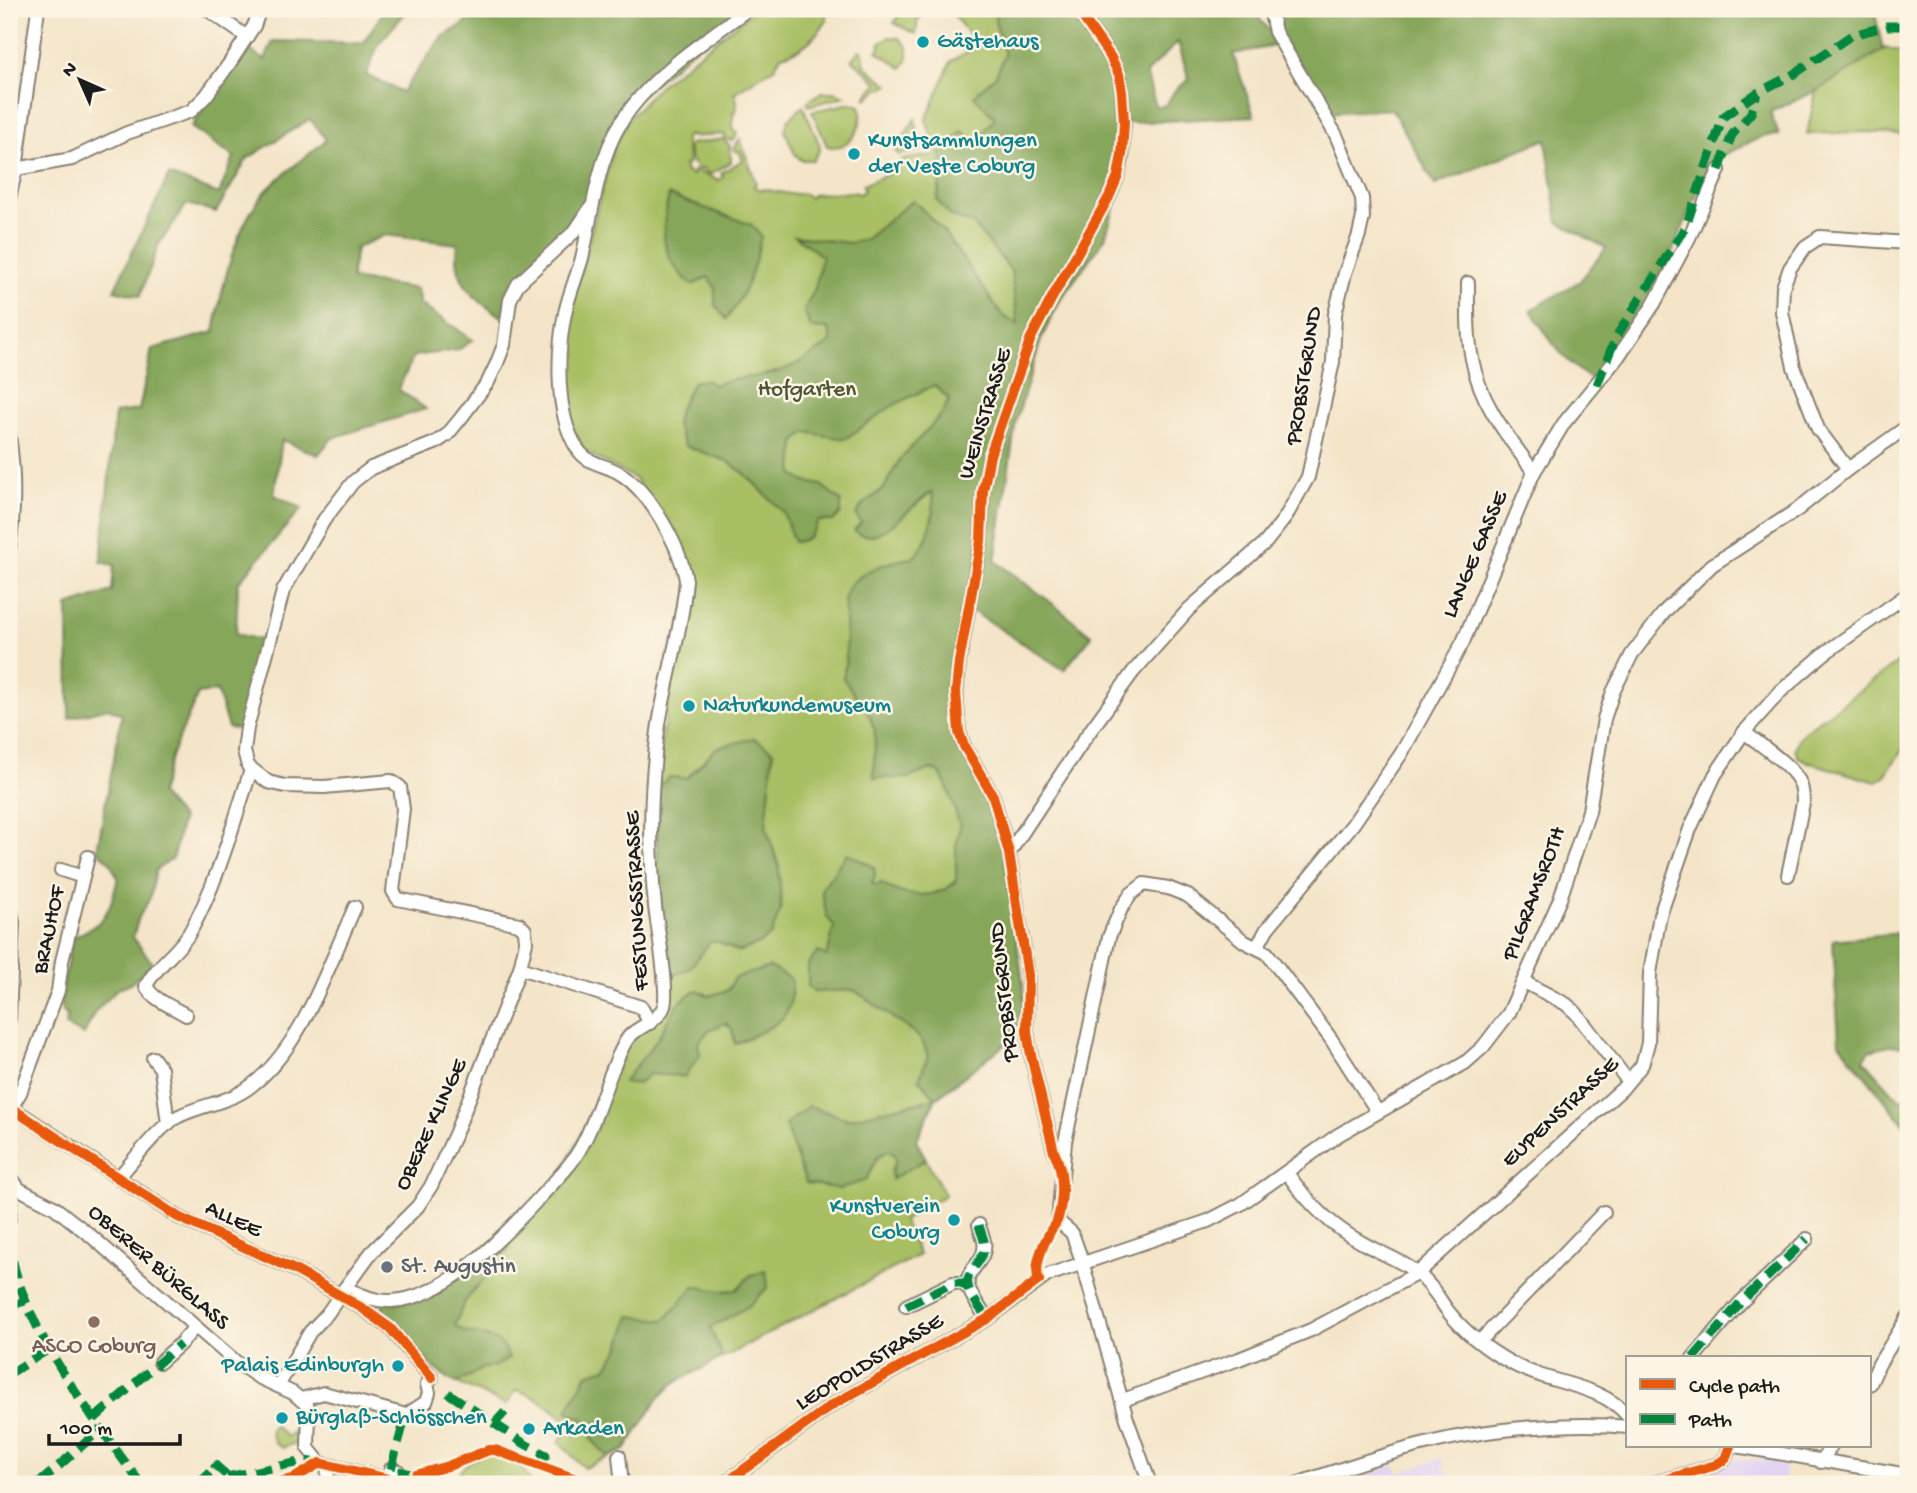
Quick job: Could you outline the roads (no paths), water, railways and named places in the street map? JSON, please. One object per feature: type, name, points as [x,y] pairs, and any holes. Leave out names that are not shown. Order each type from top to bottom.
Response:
[{"type":"street","points":[[9,198],[16,169],[38,9]]},
{"type":"street","points":[[16,169],[72,159],[127,133],[186,113],[206,96],[254,26],[260,9]]},
{"type":"street","points":[[186,1015],[149,992],[146,986],[180,947],[216,873],[251,770],[244,751],[247,728],[283,591],[291,573],[324,520],[353,482],[371,468],[435,443],[447,435],[461,418],[488,382],[497,363],[504,345],[512,295],[519,284],[575,231],[591,207],[607,151],[631,107],[679,62],[748,9]]},
{"type":"street","name":"WEINSTRASSE","points":[[1009,853],[993,796],[964,746],[959,732],[956,692],[981,541],[983,491],[990,455],[1031,338],[1109,197],[1118,176],[1122,155],[1124,122],[1119,74],[1110,56],[1077,9]]},
{"type":"street","name":"PROBSTGRUND","points":[[1061,1165],[1054,1152],[1027,1032],[1028,975],[1009,853],[1133,672],[1189,608],[1266,542],[1285,518],[1308,477],[1333,362],[1335,314],[1363,217],[1362,198],[1336,135],[1275,32],[1270,9]]},
{"type":"street","points":[[214,11],[247,37]]},
{"type":"street","name":"LANGE GASSE","points":[[1257,947],[1267,929],[1353,824],[1415,731],[1463,642],[1534,472],[1564,423],[1618,357],[1654,304],[1689,238],[1719,170]]},
{"type":"street","name":"FESTUNGSSTRASSE","points":[[345,1288],[376,1300],[393,1301],[434,1287],[479,1258],[528,1210],[572,1161],[586,1138],[626,1040],[662,1011],[665,1002],[654,891],[657,742],[686,580],[683,560],[675,543],[643,496],[619,472],[584,457],[572,440],[566,423],[561,400],[561,351],[565,317],[582,257],[591,207]]},
{"type":"street","points":[[1848,468],[1818,429],[1794,367],[1782,312],[1786,276],[1805,247],[1820,237],[1908,243]]},
{"type":"street","points":[[561,246],[573,248],[582,257]]},
{"type":"street","points":[[1468,283],[1472,358],[1476,375],[1489,408],[1534,472]]},
{"type":"street","name":"PILGRAMSROTH","points":[[1039,1280],[1208,1221],[1241,1204],[1377,1111],[1465,1063],[1509,1013],[1560,899],[1578,848],[1593,792],[1605,719],[1613,692],[1632,654],[1658,619],[1712,565],[1778,523],[1848,468],[1908,426]]},
{"type":"street","points":[[9,436],[15,465],[15,504],[9,549]]},
{"type":"street","name":"EUPENSTRASSE","points":[[1123,1400],[1311,1330],[1418,1273],[1625,1085],[1642,1065],[1648,1043],[1650,973],[1655,935],[1665,895],[1715,775],[1744,732],[1773,699],[1808,666],[1908,594]]},
{"type":"street","points":[[1744,732],[1790,770],[1799,780],[1803,792],[1788,875]]},
{"type":"street","name":"OBERE KLINGE","points":[[251,770],[268,782],[285,786],[316,788],[383,781],[396,783],[402,792],[403,809],[393,883],[395,896],[410,903],[519,924],[526,930],[520,968],[460,1121],[431,1186],[413,1212],[371,1253],[327,1314],[310,1332],[278,1386]]},
{"type":"street","name":"BRAUHOF","points":[[10,1107],[20,1093],[58,990],[62,961],[88,857]]},
{"type":"street","name":"BRAUHOF","points":[[61,870],[83,877]]},
{"type":"street","points":[[1150,1484],[1083,1264],[1072,1233],[1058,1221],[1062,1193],[1061,1165],[1096,990],[1109,937],[1131,894],[1144,884],[1168,888],[1188,896],[1245,942],[1267,953],[1307,1005],[1377,1111]]},
{"type":"street","points":[[9,905],[13,922],[9,1019]]},
{"type":"street","points":[[119,1177],[168,1124],[180,1115],[243,1092],[263,1075],[287,1046],[314,998],[355,906]]},
{"type":"street","points":[[520,968],[641,1007],[649,1023]]},
{"type":"street","points":[[1524,982],[1566,1004],[1576,1013],[1625,1085]]},
{"type":"street","points":[[153,1058],[161,1069],[168,1124]]},
{"type":"street","name":"ALLEE","points":[[10,1107],[178,1217],[295,1270],[362,1308],[390,1328],[432,1378],[428,1384],[426,1402],[408,1415],[324,1393],[301,1399]]},
{"type":"street","points":[[1287,1174],[1308,1199],[1334,1223],[1361,1243],[1404,1263],[1418,1273],[1458,1323],[1480,1341],[1515,1365],[1608,1398],[1626,1414]]},
{"type":"street","points":[[9,1219],[10,1177]]},
{"type":"street","name":"OBERER BÜRGLASS","points":[[10,1177],[19,1189],[54,1207],[91,1236],[236,1362],[258,1377],[301,1399]]},
{"type":"street","points":[[1480,1341],[1604,1212]]},
{"type":"street","points":[[968,1287],[968,1277],[980,1263],[984,1253],[984,1241],[979,1225]]},
{"type":"street","points":[[1695,1356],[1740,1303],[1807,1239]]},
{"type":"street","name":"LEOPOLDSTRASSE","points":[[724,1484],[850,1394],[987,1319],[1039,1280]]},
{"type":"street","points":[[906,1306],[953,1283],[961,1283],[968,1287],[987,1319]]},
{"type":"street","points":[[1871,1382],[1908,1317]]},
{"type":"street","points":[[160,1362],[195,1327]]},
{"type":"street","points":[[301,1399],[309,1411],[310,1452],[320,1463],[392,1476],[409,1484]]},
{"type":"street","points":[[1296,1484],[1452,1438],[1533,1428],[1599,1425],[1626,1427]]},
{"type":"street","points":[[1651,1484],[1716,1465],[1725,1459],[1729,1448]]},
{"type":"street","points":[[1747,1448],[1908,1475]]},
{"type":"street","points":[[1821,1462],[1830,1448]]},
{"type":"street","points":[[617,1483],[619,1456]]},
{"type":"street","points":[[327,1484],[328,1466]]},
{"type":"place","name":"Gästehaus","points":[[923,42]]},
{"type":"place","name":"Kunstsammlungen der Veste Coburg","points":[[854,154]]},
{"type":"place","name":"Naturkundemuseum","points":[[689,706]]},
{"type":"place","name":"Kunstverein Coburg","points":[[954,1220]]},
{"type":"place","name":"St. Augustin","points":[[387,1267]]},
{"type":"place","name":"ASCO Coburg","points":[[94,1322]]},
{"type":"place","name":"Palais Edinburgh","points":[[398,1366]]},
{"type":"place","name":"Bürglaß-Schlösschen","points":[[282,1418]]},
{"type":"place","name":"Arkaden","points":[[529,1429]]},
{"type":"park label","name":"Hofgarten","points":[[807,390]]}]
